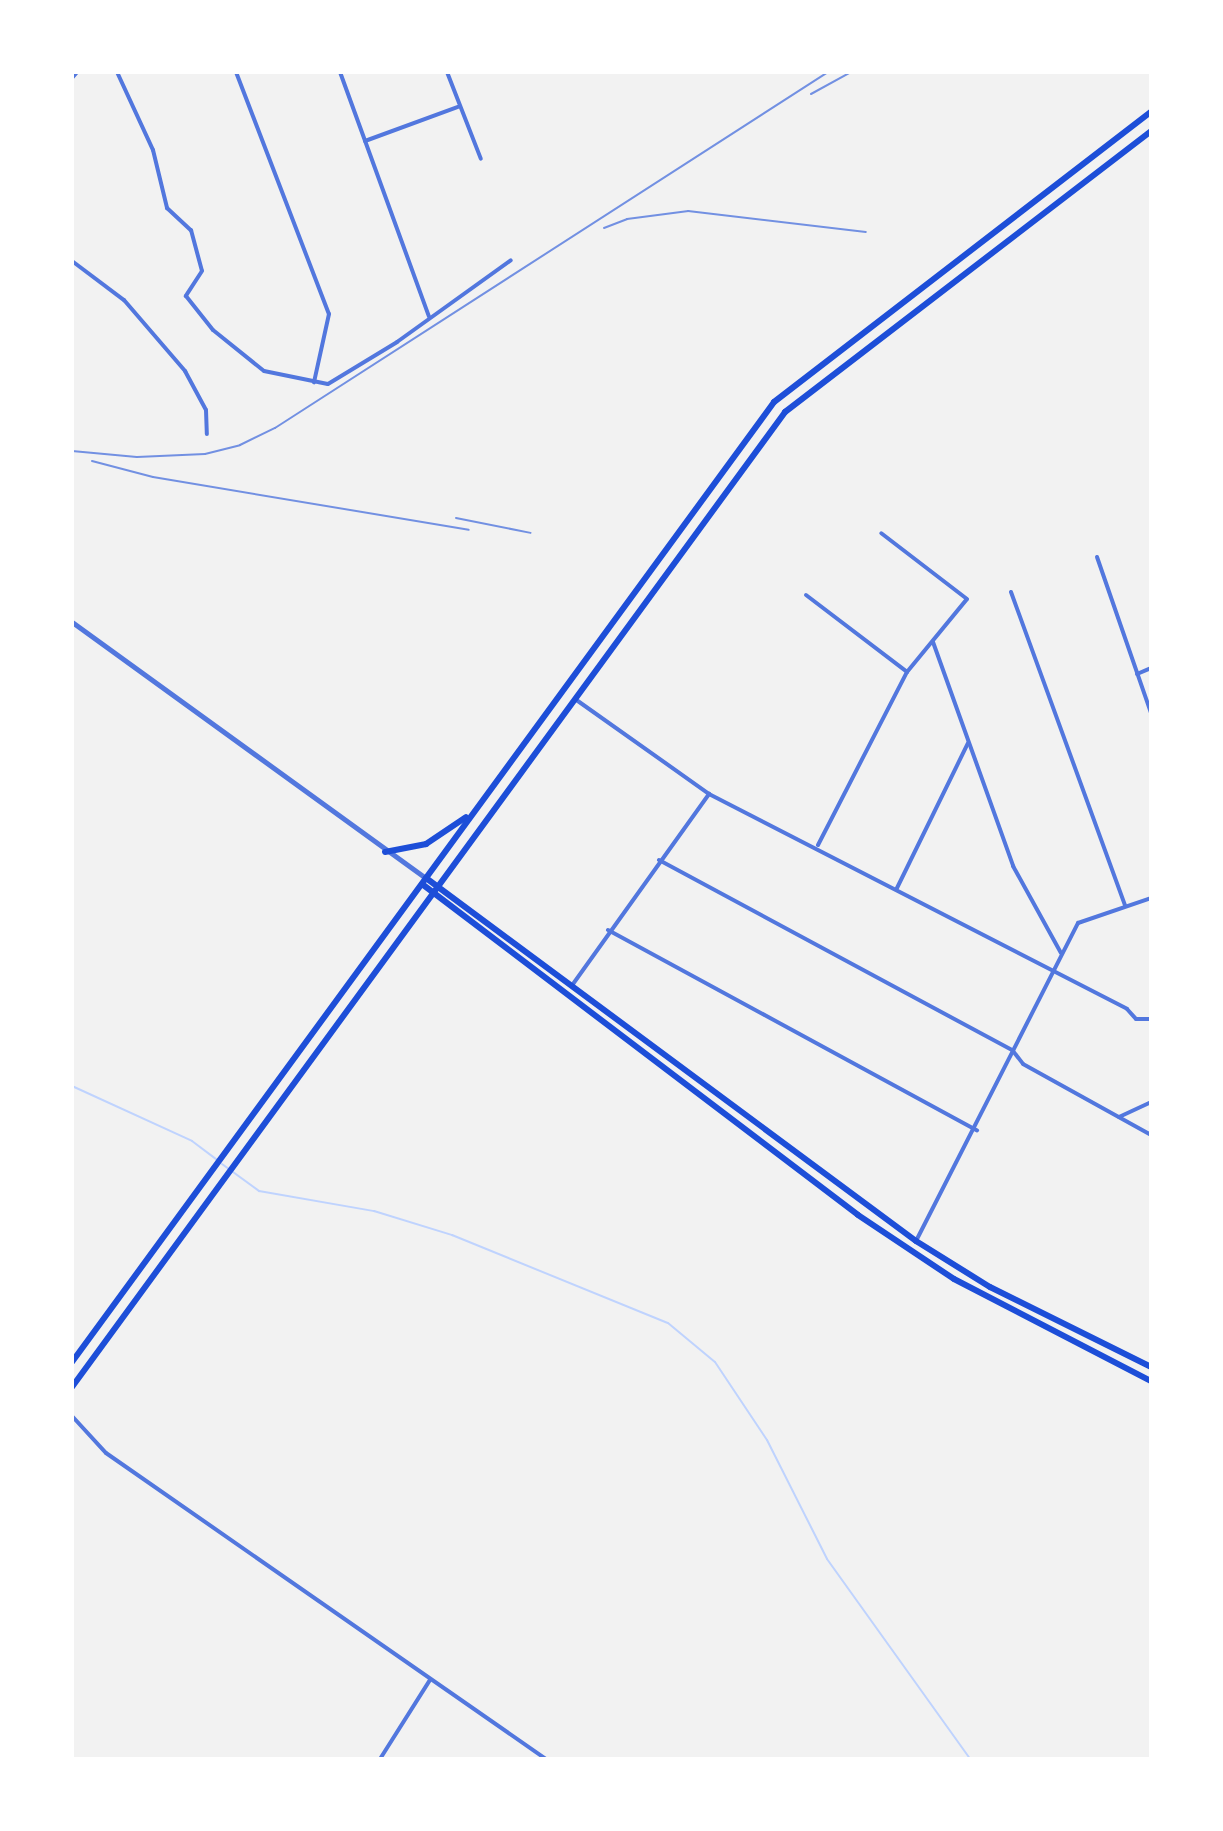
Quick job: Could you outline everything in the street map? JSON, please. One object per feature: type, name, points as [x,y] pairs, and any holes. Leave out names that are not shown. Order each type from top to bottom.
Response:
[{"type":"main road","points":[[72,1362],[774,402],[977,249],[1151,112]]},
{"type":"main road","points":[[72,1387],[785,412],[1151,131]]},
{"type":"main road","points":[[977,249],[986,260]]},
{"type":"main road","points":[[385,852],[426,844],[472,812]]},
{"type":"main road","points":[[424,881],[439,885],[916,1241],[990,1287],[1151,1367]]},
{"type":"main road","points":[[424,881],[433,894],[858,1215],[954,1279],[1151,1381]]},
{"type":"main road","points":[[151,1255],[163,1264]]},
{"type":"street","points":[[72,78],[77,72]]},
{"type":"street","points":[[117,72],[153,150],[167,208],[191,230],[202,271],[186,296],[213,330],[264,371],[328,384],[348,375],[511,260]]},
{"type":"street","points":[[236,72],[329,314],[314,382]]},
{"type":"street","points":[[340,72],[429,316]]},
{"type":"street","points":[[447,72],[458,107],[481,159]]},
{"type":"street","points":[[365,141],[458,107]]},
{"type":"street","points":[[72,261],[124,300],[185,371],[206,410],[207,434]]},
{"type":"street","points":[[818,846],[907,672],[967,599],[881,533]]},
{"type":"street","points":[[1097,557],[1151,713]]},
{"type":"street","points":[[1011,592],[1125,906]]},
{"type":"street","points":[[806,595],[907,672]]},
{"type":"street","points":[[72,622],[424,881]]},
{"type":"street","points":[[933,641],[1013,866],[1061,953]]},
{"type":"street","points":[[1137,674],[1151,668]]},
{"type":"street","points":[[575,699],[709,794],[818,846],[1127,1009],[1136,1019],[1151,1019]]},
{"type":"street","points":[[897,888],[968,742]]},
{"type":"street","points":[[573,984],[608,930],[709,794]]},
{"type":"street","points":[[659,860],[1013,1051],[1023,1064],[1151,1135]]},
{"type":"street","points":[[916,1241],[977,1130],[1051,970],[1078,923],[1151,898]]},
{"type":"street","points":[[608,930],[977,1130]]},
{"type":"street","points":[[1119,1117],[1151,1102]]},
{"type":"street","points":[[72,1416],[106,1453],[546,1759]]},
{"type":"street","points":[[380,1759],[430,1680]]},
{"type":"waterway","points":[[72,1086],[192,1141],[217,1160]]},
{"type":"waterway","points":[[222,1164],[259,1191],[374,1211],[452,1235],[668,1323],[715,1362],[767,1440],[827,1559],[970,1759]]},
{"type":"railway","points":[[72,451],[137,457],[205,454],[240,445],[275,428],[828,72]]},
{"type":"railway","points":[[811,94],[851,72]]},
{"type":"railway","points":[[604,228],[627,219],[688,211],[866,232]]},
{"type":"railway","points":[[92,461],[153,477],[469,530]]},
{"type":"railway","points":[[456,518],[531,533]]}]
